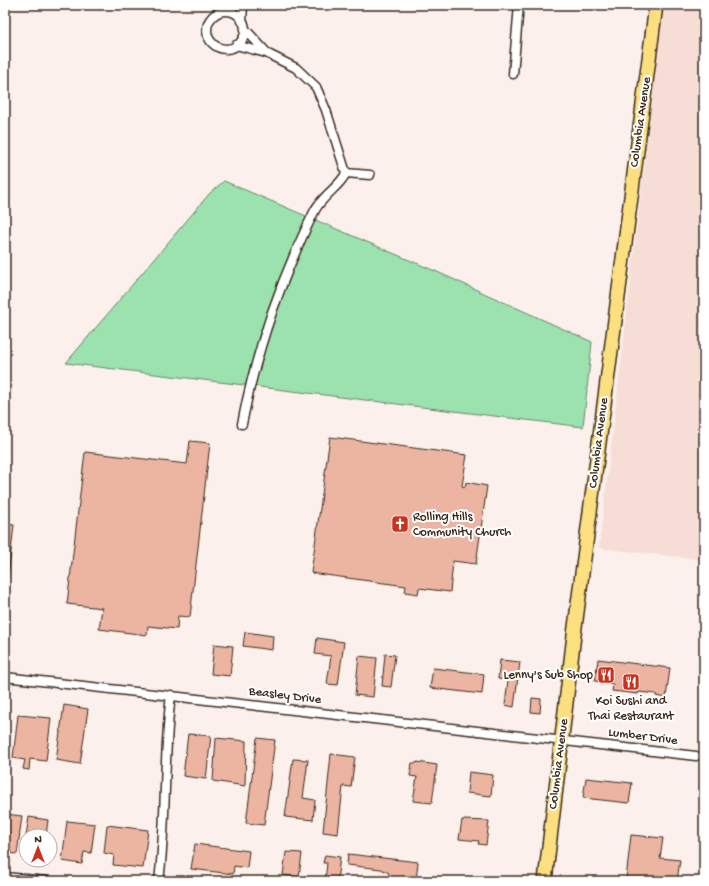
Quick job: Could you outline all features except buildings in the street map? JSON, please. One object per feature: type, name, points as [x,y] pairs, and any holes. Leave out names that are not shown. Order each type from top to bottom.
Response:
[{"type":"main road","name":"Columbia Avenue","points":[[545,881],[609,361],[656,5]]},
{"type":"street","points":[[230,5],[209,21],[207,33],[209,39],[218,47],[224,48],[236,45],[241,41],[244,29],[242,20],[243,5]]},
{"type":"street","points":[[513,74],[519,5]]},
{"type":"street","points":[[223,11],[235,13],[242,20]]},
{"type":"street","points":[[244,29],[266,53]]},
{"type":"street","points":[[236,45],[266,53],[296,68],[316,87],[326,110],[346,173],[343,180],[320,200],[290,264],[248,390],[242,424]]},
{"type":"street","points":[[346,173],[370,175]]},
{"type":"street","name":"Beasley Drive","points":[[5,677],[562,740]]},
{"type":"street","points":[[159,881],[165,815],[167,738],[171,695]]},
{"type":"street","name":"Lumber Drive","points":[[562,740],[696,756]]},
{"type":"street","points":[[5,877],[47,881]]},
{"type":"shaded area","points":[[663,5],[704,5],[704,560],[599,548]]},
{"type":"green space","points":[[224,181],[435,271],[592,342],[583,427],[66,363],[210,193]]},
{"type":"place","name":"Rolling Hills Community Church","points":[[400,524]]},
{"type":"place","name":"Lenny's Sub Shop","points":[[606,675]]},
{"type":"place","name":"Koi Sushi and Thai Restaurant","points":[[631,682]]}]
